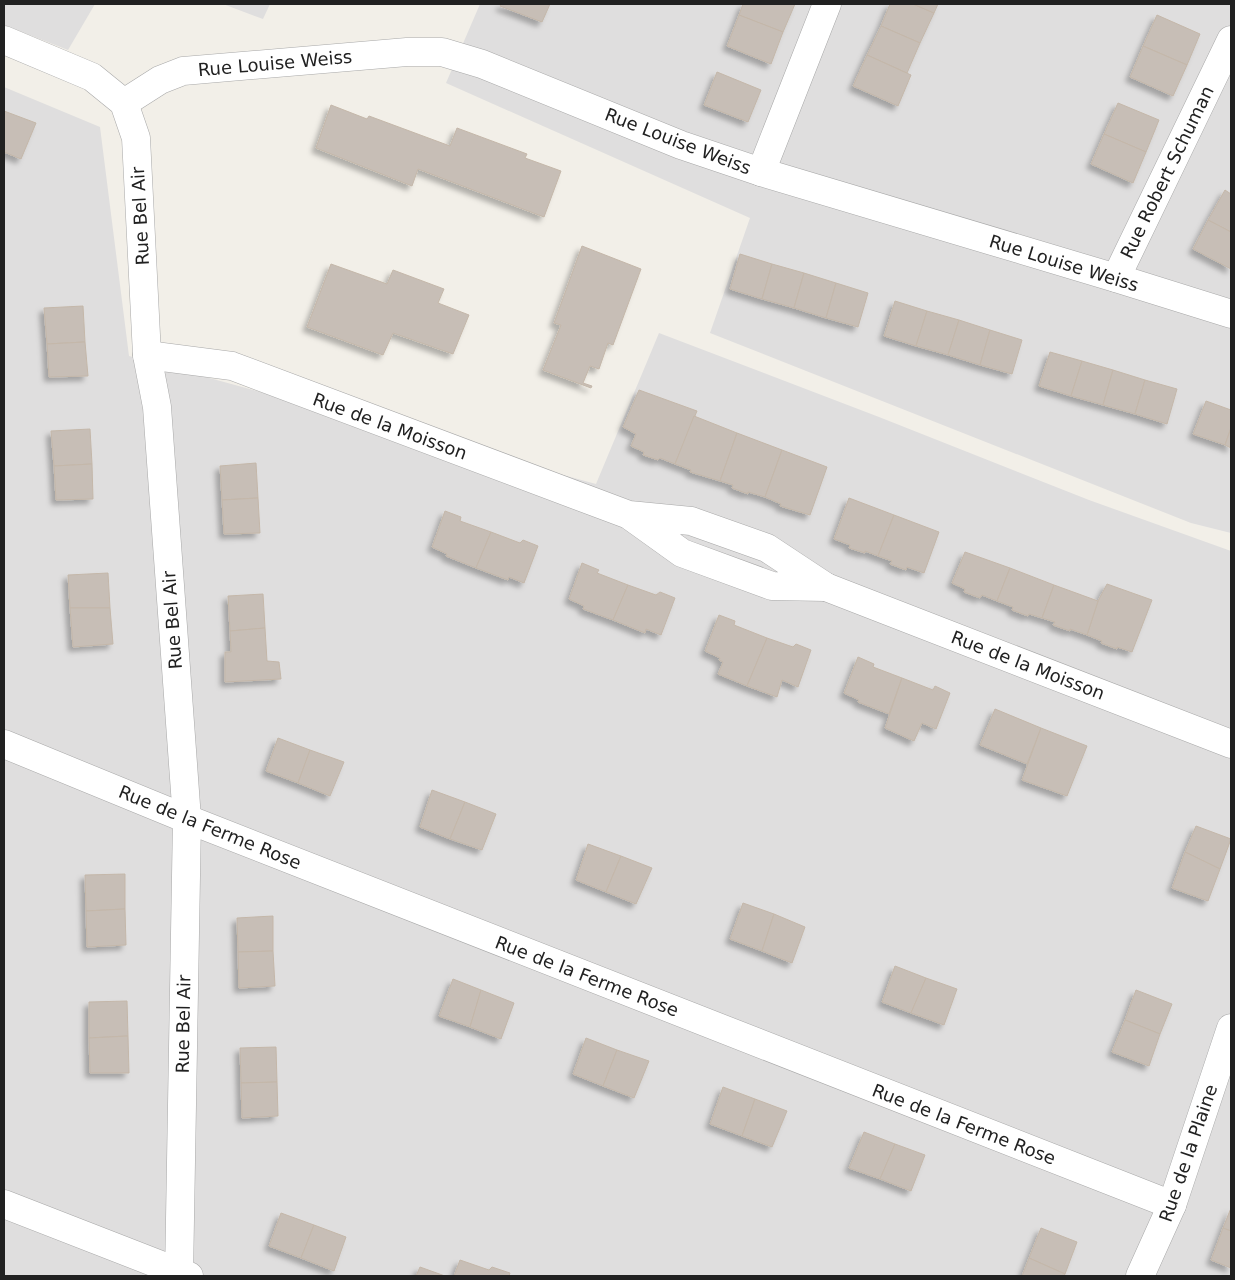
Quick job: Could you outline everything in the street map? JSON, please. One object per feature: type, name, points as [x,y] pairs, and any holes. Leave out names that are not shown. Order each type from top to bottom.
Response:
[{"type":"street","points":[[761,172],[827,4]]},
{"type":"street","points":[[4,40],[92,77],[124,103]]},
{"type":"street","name":"Rue Robert Schuman","points":[[1116,278],[1231,40]]},
{"type":"street","name":"Rue Louise Weiss","points":[[124,103],[160,80],[183,71],[407,52],[442,52],[482,64],[681,145],[761,172],[1231,314]]},
{"type":"street","name":"Rue Bel Air","points":[[124,103],[136,138],[147,355],[157,407],[187,819],[182,1275]]},
{"type":"street","name":"Rue de la Moisson","points":[[147,355],[232,366],[629,515],[682,553],[772,586],[826,587],[1231,744]]},
{"type":"street","name":"Rue de la Ferme Rose","points":[[4,744],[187,819],[1172,1205]]},
{"type":"street","name":"Rue de la Plaine","points":[[1140,1276],[1172,1205],[1231,1028]]},
{"type":"street","points":[[4,1204],[182,1275]]},
{"type":"shaded area","points":[[4,4],[95,4],[68,50],[4,25]]},
{"type":"shaded area","points":[[223,4],[270,4],[263,19]]},
{"type":"shaded area","points":[[480,4],[1231,4],[1231,533],[1191,523],[710,333],[750,218],[446,83]]},
{"type":"shaded area","points":[[4,87],[100,127],[129,356],[596,484],[659,333],[1089,500],[1231,551],[1231,1276],[4,1276]]},
{"type":"building","points":[[501,4],[550,4],[542,22],[500,6]]},
{"type":"building","points":[[743,4],[795,4],[783,32],[739,15]]},
{"type":"building","points":[[890,4],[913,4],[934,13],[920,43],[881,26]]},
{"type":"building","points":[[913,4],[938,4],[934,13]]},
{"type":"building","points":[[739,15],[783,32],[771,64],[727,46]]},
{"type":"building","points":[[1157,15],[1200,34],[1187,65],[1143,46]]},
{"type":"building","points":[[881,26],[920,43],[907,73],[867,55]]},
{"type":"building","points":[[1143,46],[1187,65],[1173,96],[1130,77]]},
{"type":"building","points":[[867,55],[911,75],[898,106],[853,86]]},
{"type":"building","points":[[717,72],[761,90],[748,122],[704,105]]},
{"type":"building","points":[[1118,103],[1159,120],[1146,152],[1104,134]]},
{"type":"building","points":[[331,105],[367,119],[369,116],[450,146],[457,128],[527,154],[525,158],[561,171],[544,217],[418,169],[412,186],[316,148]]},
{"type":"building","points":[[4,111],[36,123],[21,159],[4,152]]},
{"type":"building","points":[[1104,134],[1146,152],[1133,183],[1091,164]]},
{"type":"building","points":[[1225,190],[1231,194],[1231,232],[1208,220]]},
{"type":"building","points":[[1208,220],[1231,232],[1231,269],[1193,249]]},
{"type":"building","points":[[582,246],[641,269],[613,345],[608,343],[599,369],[590,366],[583,383],[592,386],[591,388],[543,370],[561,325],[554,323]]},
{"type":"building","points":[[740,254],[772,264],[762,299],[730,289]]},
{"type":"building","points":[[331,264],[387,284],[393,270],[444,289],[438,303],[469,315],[453,354],[393,333],[383,355],[307,327]]},
{"type":"building","points":[[772,264],[804,273],[794,308],[762,299]]},
{"type":"building","points":[[804,273],[836,283],[826,318],[794,308]]},
{"type":"building","points":[[836,283],[868,293],[858,327],[826,318]]},
{"type":"building","points":[[895,301],[927,311],[916,346],[884,336]]},
{"type":"building","points":[[83,306],[85,342],[47,344],[44,308]]},
{"type":"building","points":[[927,311],[959,320],[948,355],[916,346]]},
{"type":"building","points":[[959,320],[990,330],[980,365],[948,355]]},
{"type":"building","points":[[990,330],[1022,340],[1012,374],[980,365]]},
{"type":"building","points":[[85,342],[88,376],[49,377],[47,344]]},
{"type":"building","points":[[1050,352],[1082,361],[1071,396],[1039,386]]},
{"type":"building","points":[[1082,361],[1113,370],[1103,405],[1071,396]]},
{"type":"building","points":[[1113,370],[1145,380],[1135,414],[1103,405]]},
{"type":"building","points":[[1145,380],[1177,389],[1167,424],[1135,414]]},
{"type":"building","points":[[639,390],[697,411],[675,464],[660,458],[658,460],[643,455],[644,452],[631,446],[636,434],[623,427]]},
{"type":"building","points":[[1206,401],[1231,410],[1231,428],[1225,445],[1193,434]]},
{"type":"building","points":[[694,416],[737,433],[720,481],[690,472],[691,470],[675,464]]},
{"type":"building","points":[[1231,428],[1231,448],[1225,445]]},
{"type":"building","points":[[90,429],[92,464],[54,466],[51,431]]},
{"type":"building","points":[[737,433],[782,450],[765,497],[748,492],[748,494],[732,488],[733,485],[720,481]]},
{"type":"building","points":[[782,450],[827,467],[810,515],[780,506],[781,504],[765,497]]},
{"type":"building","points":[[256,463],[258,498],[222,500],[220,466]]},
{"type":"building","points":[[92,464],[93,499],[56,500],[54,466]]},
{"type":"building","points":[[258,498],[260,533],[224,534],[222,500]]},
{"type":"building","points":[[849,498],[894,515],[878,556],[849,548],[850,545],[834,539]]},
{"type":"building","points":[[445,511],[461,517],[460,521],[491,532],[476,568],[446,556],[447,554],[432,547]]},
{"type":"building","points":[[894,515],[939,532],[924,573],[907,567],[906,570],[890,564],[892,561],[878,556]]},
{"type":"building","points":[[491,532],[520,543],[523,540],[538,546],[524,583],[509,577],[508,580],[476,568]]},
{"type":"building","points":[[965,552],[1010,568],[997,601],[982,595],[980,598],[964,592],[965,589],[952,583]]},
{"type":"building","points":[[582,563],[599,570],[597,573],[628,585],[613,620],[583,609],[584,606],[569,599]]},
{"type":"building","points":[[1010,568],[1054,585],[1042,618],[1029,614],[1028,616],[1012,610],[1013,607],[997,601]]},
{"type":"building","points":[[108,573],[110,608],[70,608],[68,575]]},
{"type":"building","points":[[1107,584],[1152,600],[1132,652],[1101,643],[1102,641],[1087,635],[1098,601]]},
{"type":"building","points":[[628,585],[656,595],[660,592],[675,598],[661,635],[646,629],[645,633],[613,620]]},
{"type":"building","points":[[1054,585],[1098,601],[1087,635],[1053,625],[1055,622],[1042,618]]},
{"type":"building","points":[[263,594],[265,628],[230,631],[228,596]]},
{"type":"building","points":[[70,608],[110,608],[113,644],[73,647]]},
{"type":"building","points":[[719,615],[735,621],[734,625],[767,638],[747,686],[718,674],[723,662],[719,660],[720,658],[705,651]]},
{"type":"building","points":[[265,628],[267,661],[279,662],[281,679],[225,682],[225,652],[231,652],[230,631]]},
{"type":"building","points":[[767,638],[793,647],[796,644],[811,650],[798,687],[782,680],[777,697],[747,686]]},
{"type":"building","points":[[858,657],[874,664],[873,667],[902,678],[889,714],[858,702],[859,700],[844,693]]},
{"type":"building","points":[[902,678],[933,690],[935,686],[950,693],[936,729],[922,723],[914,741],[885,728]]},
{"type":"building","points":[[995,709],[1041,728],[1027,764],[980,745]]},
{"type":"building","points":[[1041,728],[1087,746],[1067,796],[1022,780]]},
{"type":"building","points":[[278,738],[310,750],[298,783],[266,771]]},
{"type":"building","points":[[310,750],[344,762],[330,796],[298,783]]},
{"type":"building","points":[[432,790],[465,802],[450,839],[420,827]]},
{"type":"building","points":[[465,802],[496,814],[482,850],[450,839]]},
{"type":"building","points":[[1196,826],[1231,839],[1220,869],[1185,852]]},
{"type":"building","points":[[588,844],[621,856],[606,892],[576,880]]},
{"type":"building","points":[[1185,852],[1220,869],[1208,901],[1172,888]]},
{"type":"building","points":[[621,856],[652,868],[636,904],[606,892]]},
{"type":"building","points":[[125,874],[125,909],[86,911],[85,875]]},
{"type":"building","points":[[743,903],[774,914],[762,951],[730,939]]},
{"type":"building","points":[[125,909],[126,945],[87,947],[86,911]]},
{"type":"building","points":[[774,914],[805,927],[792,963],[762,951]]},
{"type":"building","points":[[273,916],[273,951],[238,952],[237,918]]},
{"type":"building","points":[[273,951],[275,986],[239,988],[238,952]]},
{"type":"building","points":[[895,966],[926,978],[911,1013],[882,1002]]},
{"type":"building","points":[[926,978],[957,989],[944,1025],[911,1013]]},
{"type":"building","points":[[453,979],[481,990],[470,1027],[439,1016]]},
{"type":"building","points":[[481,990],[514,1003],[501,1039],[470,1027]]},
{"type":"building","points":[[1136,990],[1172,1004],[1160,1034],[1125,1020]]},
{"type":"building","points":[[127,1001],[128,1036],[89,1038],[89,1002]]},
{"type":"building","points":[[1125,1020],[1160,1034],[1149,1066],[1112,1052]]},
{"type":"building","points":[[128,1036],[129,1073],[90,1073],[89,1038]]},
{"type":"building","points":[[586,1038],[617,1050],[603,1086],[573,1074]]},
{"type":"building","points":[[276,1047],[277,1082],[241,1083],[240,1048]]},
{"type":"building","points":[[617,1050],[649,1061],[634,1098],[603,1086]]},
{"type":"building","points":[[277,1082],[278,1116],[242,1118],[241,1083]]},
{"type":"building","points":[[723,1087],[755,1099],[742,1136],[710,1124]]},
{"type":"building","points":[[755,1099],[787,1111],[772,1147],[742,1136]]},
{"type":"building","points":[[864,1132],[895,1144],[880,1179],[849,1168]]},
{"type":"building","points":[[895,1144],[925,1155],[911,1191],[880,1179]]},
{"type":"building","points":[[1231,1208],[1231,1231],[1223,1228]]},
{"type":"building","points":[[281,1213],[314,1225],[301,1258],[269,1246]]},
{"type":"building","points":[[314,1225],[346,1237],[334,1271],[301,1258]]},
{"type":"building","points":[[1041,1228],[1077,1242],[1065,1274],[1029,1258]]},
{"type":"building","points":[[1223,1228],[1231,1231],[1231,1268],[1211,1260]]},
{"type":"building","points":[[1029,1258],[1065,1274],[1064,1276],[1022,1276]]},
{"type":"building","points":[[460,1260],[489,1270],[492,1267],[510,1273],[509,1276],[454,1276]]},
{"type":"building","points":[[420,1267],[445,1276],[416,1276]]}]
